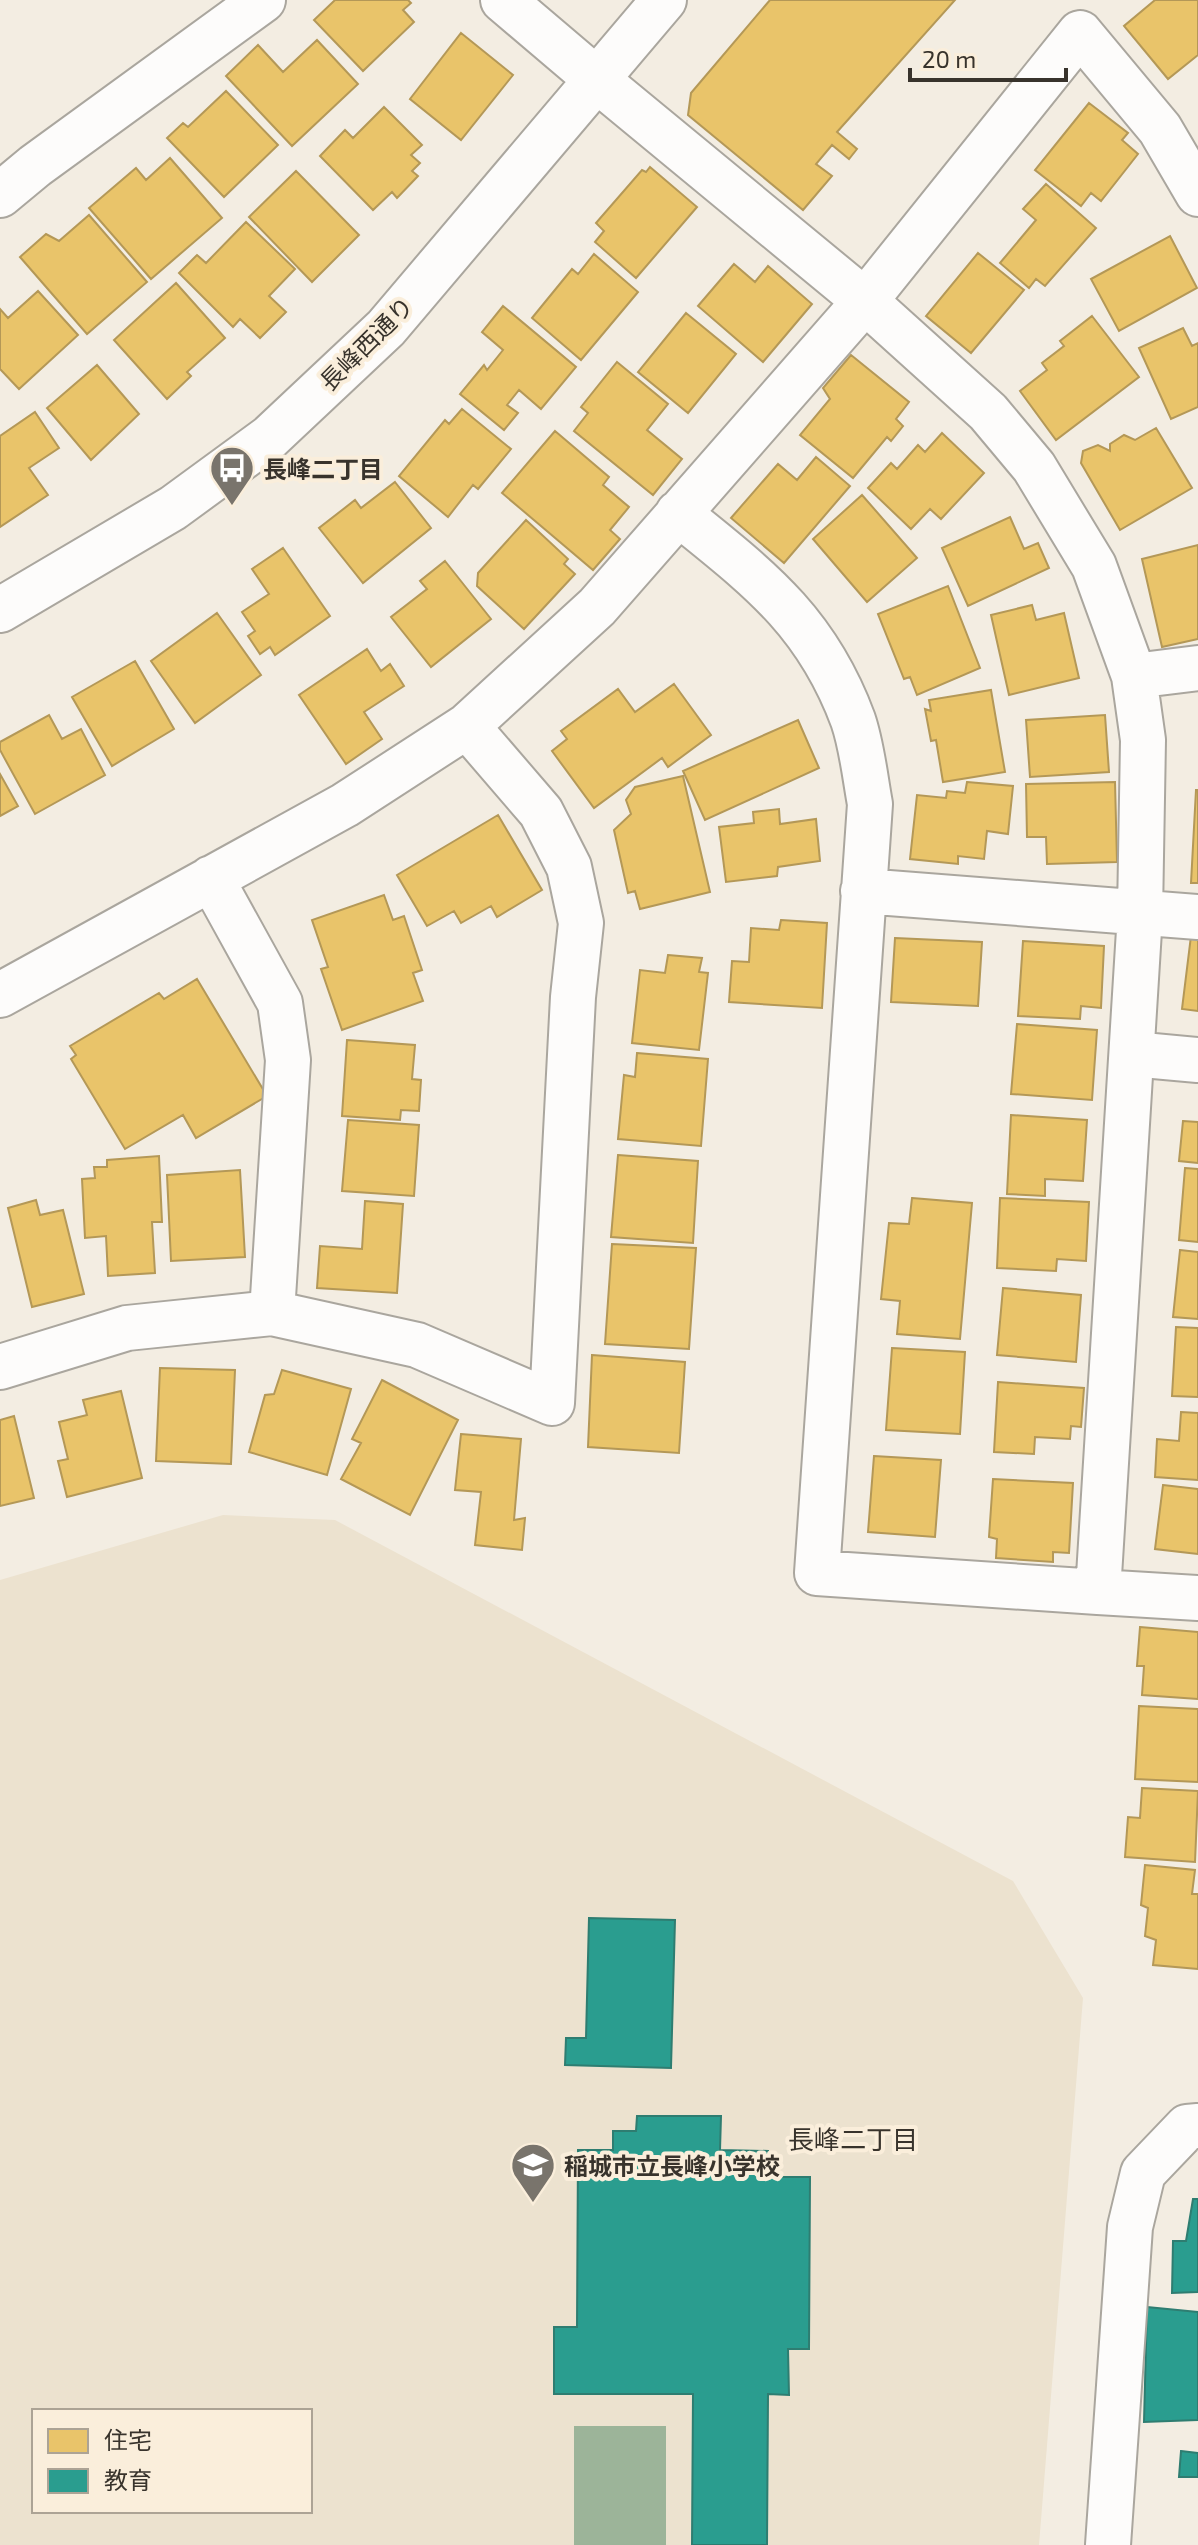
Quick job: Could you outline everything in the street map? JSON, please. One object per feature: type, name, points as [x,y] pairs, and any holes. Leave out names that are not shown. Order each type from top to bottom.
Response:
[{"type":"street","points":[[0,195],[35,166],[263,0]]},
{"type":"street","points":[[503,0],[865,301],[988,412],[1034,467],[1094,566],[1134,676],[1143,740],[1140,914],[1098,1592]]},
{"type":"street","name":"長峰西通り","points":[[0,610],[173,508],[270,437],[386,328],[664,0]]},
{"type":"street","points":[[0,995],[345,805],[467,726],[597,607],[865,301],[1080,33],[1160,129],[1198,194]]},
{"type":"street","points":[[678,513],[772,589],[821,652],[854,722],[870,804],[817,1573],[1198,1598]]},
{"type":"street","points":[[1134,676],[1198,668]]},
{"type":"street","points":[[0,1367],[127,1328],[272,1313],[417,1345],[552,1403],[573,997],[581,923],[569,867],[541,812],[467,726]]},
{"type":"street","points":[[211,878],[280,1003],[282,1017],[288,1060],[272,1313]]},
{"type":"street","points":[[863,891],[1198,917]]},
{"type":"street","points":[[1132,1054],[1198,1060]]},
{"type":"street","points":[[1108,2545],[1130,2227],[1143,2173],[1187,2127],[1198,2126]]},
{"type":"shaded area","name":"稲城市立長峰小学校","points":[[223,1515],[335,1520],[1013,1881],[1083,1998],[1039,2545],[0,2545],[0,1580]]},
{"type":"shaded area","points":[[574,2426],[666,2426],[666,2545],[574,2545]]},
{"type":"building: 住宅","points":[[335,0],[408,0],[411,3],[403,10],[414,22],[363,71],[314,20]]},
{"type":"building: 住宅","points":[[770,0],[955,0],[837,132],[857,149],[849,159],[832,145],[816,164],[832,176],[803,210],[688,115],[691,93]]},
{"type":"building: 住宅","points":[[1155,0],[1198,0],[1198,55],[1168,79],[1124,26]]},
{"type":"building: 住宅","points":[[461,33],[513,75],[461,140],[410,99]]},
{"type":"building: 住宅","points":[[317,40],[358,84],[292,146],[226,76],[258,45],[283,72]]},
{"type":"building: 住宅","points":[[226,91],[278,145],[224,197],[167,138],[183,123],[188,127]]},
{"type":"building: 住宅","points":[[1089,103],[1128,133],[1122,140],[1138,154],[1101,201],[1091,193],[1081,206],[1035,170]]},
{"type":"building: 住宅","points":[[384,107],[422,145],[411,155],[420,163],[412,171],[418,176],[397,198],[392,192],[373,210],[320,156],[345,130],[353,138]]},
{"type":"building: 住宅","points":[[170,158],[222,218],[151,279],[89,208],[136,168],[146,180]]},
{"type":"building: 住宅","points":[[650,167],[697,207],[636,278],[595,242],[604,231],[596,223],[642,170],[646,172]]},
{"type":"building: 住宅","points":[[296,171],[359,235],[312,282],[249,217]]},
{"type":"building: 住宅","points":[[1046,184],[1096,228],[1045,286],[1036,279],[1029,288],[1000,263],[1036,220],[1023,209]]},
{"type":"building: 住宅","points":[[89,215],[147,282],[87,334],[20,257],[46,234],[59,241]]},
{"type":"building: 住宅","points":[[246,222],[295,269],[269,296],[286,312],[260,338],[240,319],[233,327],[179,273],[197,255],[206,263]]},
{"type":"building: 住宅","points":[[1170,236],[1197,288],[1119,331],[1091,279]]},
{"type":"building: 住宅","points":[[978,253],[1024,290],[971,353],[926,316]]},
{"type":"building: 住宅","points":[[594,254],[638,292],[581,360],[532,318],[572,269],[578,274]]},
{"type":"building: 住宅","points":[[734,264],[755,282],[768,266],[812,304],[763,362],[698,306]]},
{"type":"building: 住宅","points":[[176,283],[225,338],[187,372],[191,376],[167,399],[114,340]]},
{"type":"building: 住宅","points":[[38,291],[78,335],[19,389],[0,369],[0,309],[8,318]]},
{"type":"building: 住宅","points":[[503,306],[576,367],[541,409],[519,390],[507,405],[518,413],[504,430],[460,394],[484,365],[487,370],[503,350],[482,332]]},
{"type":"building: 住宅","points":[[686,313],[736,354],[688,413],[638,372]]},
{"type":"building: 住宅","points":[[1092,316],[1139,377],[1056,440],[1020,391],[1047,370],[1042,363],[1064,346],[1060,341]]},
{"type":"building: 住宅","points":[[1183,328],[1192,346],[1198,343],[1198,407],[1171,419],[1139,348]]},
{"type":"building: 住宅","points":[[851,355],[909,402],[896,419],[903,426],[891,441],[887,437],[853,478],[800,435],[830,399],[823,388]]},
{"type":"building: 住宅","points":[[617,362],[668,404],[647,430],[682,459],[653,495],[574,431],[588,413],[581,407]]},
{"type":"building: 住宅","points":[[97,365],[139,414],[91,460],[47,408]]},
{"type":"building: 住宅","points":[[462,409],[511,449],[478,489],[473,485],[448,517],[399,476],[445,420],[449,424]]},
{"type":"building: 住宅","points":[[35,412],[59,448],[29,468],[48,495],[0,527],[0,436]]},
{"type":"building: 住宅","points":[[1156,428],[1192,488],[1120,530],[1081,463],[1083,451],[1098,445],[1110,451],[1110,444],[1124,435],[1135,440]]},
{"type":"building: 住宅","points":[[555,431],[609,477],[603,485],[629,507],[610,530],[620,539],[593,570],[502,493]]},
{"type":"building: 住宅","points":[[942,433],[984,473],[941,519],[930,509],[911,529],[868,488],[891,463],[897,469],[918,445],[925,452]]},
{"type":"building: 住宅","points":[[816,457],[850,486],[784,563],[731,518],[778,464],[797,480]]},
{"type":"building: 住宅","points":[[395,482],[431,528],[363,583],[319,528],[355,500],[361,508]]},
{"type":"building: 住宅","points":[[862,495],[917,558],[867,602],[813,539]]},
{"type":"building: 住宅","points":[[1010,517],[1024,549],[1038,543],[1049,568],[968,606],[942,548]]},
{"type":"building: 住宅","points":[[526,520],[568,559],[564,564],[575,574],[524,629],[477,586],[478,573]]},
{"type":"building: 住宅","points":[[1198,545],[1198,639],[1162,647],[1142,559]]},
{"type":"building: 住宅","points":[[283,548],[330,616],[275,655],[270,647],[260,654],[248,636],[255,631],[242,612],[269,594],[252,569]]},
{"type":"building: 住宅","points":[[445,561],[491,619],[431,667],[391,617],[427,589],[420,581]]},
{"type":"building: 住宅","points":[[948,586],[980,668],[917,695],[910,677],[904,679],[878,614]]},
{"type":"building: 住宅","points":[[1032,605],[1036,620],[1064,613],[1079,678],[1009,695],[991,615]]},
{"type":"building: 住宅","points":[[217,613],[261,675],[195,723],[151,661]]},
{"type":"building: 住宅","points":[[367,649],[381,671],[390,664],[404,686],[364,712],[382,739],[346,764],[299,695]]},
{"type":"building: 住宅","points":[[135,661],[174,729],[112,766],[72,697]]},
{"type":"building: 住宅","points":[[674,684],[711,735],[668,767],[662,758],[594,808],[552,751],[567,739],[561,731],[618,689],[635,712]]},
{"type":"building: 住宅","points":[[991,690],[1005,772],[943,782],[936,740],[931,741],[925,709],[931,711],[929,700]]},
{"type":"building: 住宅","points":[[49,715],[62,739],[81,729],[105,775],[35,814],[0,750],[0,742]]},
{"type":"building: 住宅","points":[[1105,715],[1109,772],[1030,777],[1026,720]]},
{"type":"building: 住宅","points":[[798,720],[819,768],[705,820],[683,771]]},
{"type":"building: 住宅","points":[[0,774],[18,806],[0,816]]},
{"type":"building: 住宅","points":[[683,776],[710,892],[640,909],[635,891],[628,893],[614,830],[631,814],[626,800],[635,787]]},
{"type":"building: 住宅","points":[[967,782],[1013,786],[1008,834],[987,831],[984,859],[958,856],[958,864],[910,859],[917,795],[946,798],[947,791],[965,793]]},
{"type":"building: 住宅","points":[[1115,782],[1117,862],[1047,864],[1046,837],[1027,837],[1026,784]]},
{"type":"building: 住宅","points":[[1196,790],[1198,883],[1191,883]]},
{"type":"building: 住宅","points":[[779,809],[780,824],[816,819],[820,861],[778,867],[777,876],[726,882],[719,827],[754,823],[753,812]]},
{"type":"building: 住宅","points":[[498,815],[542,890],[497,917],[491,906],[461,923],[454,911],[427,926],[397,875]]},
{"type":"building: 住宅","points":[[384,895],[393,920],[404,916],[422,970],[413,973],[423,1001],[342,1030],[321,969],[328,967],[312,920]]},
{"type":"building: 住宅","points":[[781,920],[827,923],[822,1008],[729,1002],[732,961],[749,962],[751,928],[779,930]]},
{"type":"building: 住宅","points":[[1191,936],[1198,937],[1198,1011],[1182,1009]]},
{"type":"building: 住宅","points":[[895,938],[982,942],[978,1006],[891,1002]]},
{"type":"building: 住宅","points":[[1023,941],[1104,946],[1101,1008],[1081,1006],[1080,1019],[1018,1016]]},
{"type":"building: 住宅","points":[[668,955],[702,958],[699,972],[708,973],[699,1050],[632,1043],[640,970],[665,973]]},
{"type":"building: 住宅","points":[[197,979],[267,1096],[196,1138],[183,1115],[125,1149],[71,1059],[76,1055],[70,1046],[159,993],[164,999]]},
{"type":"building: 住宅","points":[[1017,1024],[1097,1030],[1092,1100],[1011,1094]]},
{"type":"building: 住宅","points":[[347,1040],[415,1045],[412,1079],[421,1080],[419,1111],[401,1110],[400,1120],[342,1116]]},
{"type":"building: 住宅","points":[[637,1053],[708,1059],[701,1146],[618,1139],[624,1075],[635,1077]]},
{"type":"building: 住宅","points":[[1011,1115],[1087,1120],[1083,1181],[1045,1179],[1045,1196],[1007,1194]]},
{"type":"building: 住宅","points":[[348,1120],[419,1125],[414,1196],[342,1191]]},
{"type":"building: 住宅","points":[[1183,1121],[1198,1122],[1198,1163],[1179,1161]]},
{"type":"building: 住宅","points":[[618,1155],[698,1161],[693,1243],[611,1237]]},
{"type":"building: 住宅","points":[[159,1156],[162,1222],[152,1222],[155,1273],[108,1276],[106,1236],[85,1238],[82,1179],[95,1178],[94,1167],[107,1167],[107,1160]]},
{"type":"building: 住宅","points":[[1185,1168],[1198,1169],[1198,1242],[1179,1240]]},
{"type":"building: 住宅","points":[[240,1170],[245,1257],[171,1261],[167,1175]]},
{"type":"building: 住宅","points":[[912,1198],[972,1203],[960,1339],[897,1334],[900,1301],[881,1299],[889,1223],[909,1224]]},
{"type":"building: 住宅","points":[[1000,1198],[1089,1202],[1086,1261],[1057,1259],[1056,1271],[997,1268]]},
{"type":"building: 住宅","points":[[36,1200],[40,1215],[63,1210],[84,1294],[32,1307],[8,1208]]},
{"type":"building: 住宅","points":[[365,1201],[403,1204],[397,1293],[317,1288],[320,1246],[362,1249]]},
{"type":"building: 住宅","points":[[612,1244],[696,1248],[689,1349],[605,1344]]},
{"type":"building: 住宅","points":[[1180,1250],[1198,1252],[1198,1319],[1173,1317]]},
{"type":"building: 住宅","points":[[1003,1288],[1081,1295],[1076,1362],[997,1355]]},
{"type":"building: 住宅","points":[[1176,1327],[1198,1328],[1198,1397],[1172,1396]]},
{"type":"building: 住宅","points":[[892,1348],[965,1352],[960,1434],[886,1430]]},
{"type":"building: 住宅","points":[[592,1355],[685,1362],[679,1453],[588,1447]]},
{"type":"building: 住宅","points":[[160,1368],[235,1370],[231,1464],[156,1461]]},
{"type":"building: 住宅","points":[[282,1370],[351,1389],[327,1475],[249,1452],[265,1395],[274,1394]]},
{"type":"building: 住宅","points":[[382,1380],[458,1420],[410,1515],[341,1479],[361,1443],[352,1439]]},
{"type":"building: 住宅","points":[[998,1382],[1084,1388],[1081,1427],[1071,1426],[1070,1439],[1035,1437],[1034,1454],[994,1452]]},
{"type":"building: 住宅","points":[[121,1391],[142,1478],[67,1497],[58,1461],[68,1459],[59,1422],[87,1415],[83,1400]]},
{"type":"building: 住宅","points":[[1181,1412],[1198,1413],[1198,1480],[1155,1477],[1157,1439],[1179,1441]]},
{"type":"building: 住宅","points":[[14,1416],[34,1498],[0,1506],[0,1420]]},
{"type":"building: 住宅","points":[[461,1434],[521,1439],[514,1520],[525,1518],[522,1550],[475,1545],[481,1492],[455,1490]]},
{"type":"building: 住宅","points":[[874,1456],[941,1460],[935,1537],[868,1532]]},
{"type":"building: 住宅","points":[[993,1479],[1073,1483],[1069,1553],[1053,1552],[1053,1562],[996,1558],[997,1539],[989,1537]]},
{"type":"building: 住宅","points":[[1163,1485],[1198,1489],[1198,1554],[1155,1549]]},
{"type":"building: 住宅","points":[[1140,1627],[1198,1632],[1198,1699],[1142,1695],[1144,1666],[1137,1666]]},
{"type":"building: 住宅","points":[[1139,1706],[1198,1709],[1198,1782],[1135,1779]]},
{"type":"building: 住宅","points":[[1142,1788],[1198,1791],[1195,1862],[1125,1857],[1128,1817],[1140,1818]]},
{"type":"building: 住宅","points":[[1145,1865],[1195,1870],[1192,1894],[1198,1894],[1198,1969],[1153,1965],[1156,1940],[1145,1936],[1148,1908],[1141,1905]]},
{"type":"building: 教育","points":[[589,1918],[675,1920],[671,2068],[565,2065],[566,2038],[586,2038]]},
{"type":"building: 教育","points":[[637,2116],[721,2116],[720,2150],[768,2151],[768,2177],[810,2177],[809,2349],[788,2349],[789,2395],[768,2394],[767,2545],[692,2545],[693,2394],[554,2394],[554,2327],[577,2327],[578,2150],[613,2150],[613,2131],[636,2131]]},
{"type":"building: 教育","points":[[1193,2199],[1198,2199],[1198,2292],[1172,2293],[1173,2241],[1186,2241]]},
{"type":"building: 教育","points":[[1147,2307],[1198,2312],[1198,2420],[1144,2422]]},
{"type":"building: 教育","points":[[1181,2451],[1198,2453],[1198,2477],[1179,2477]]},
{"type":"place","name":"長峰二丁目","points":[[232,507]]},
{"type":"place","name":"稲城市立長峰小学校","points":[[533,2204]]},
{"type":"district","name":"長峰二丁目","points":[[853,2138]]}]
